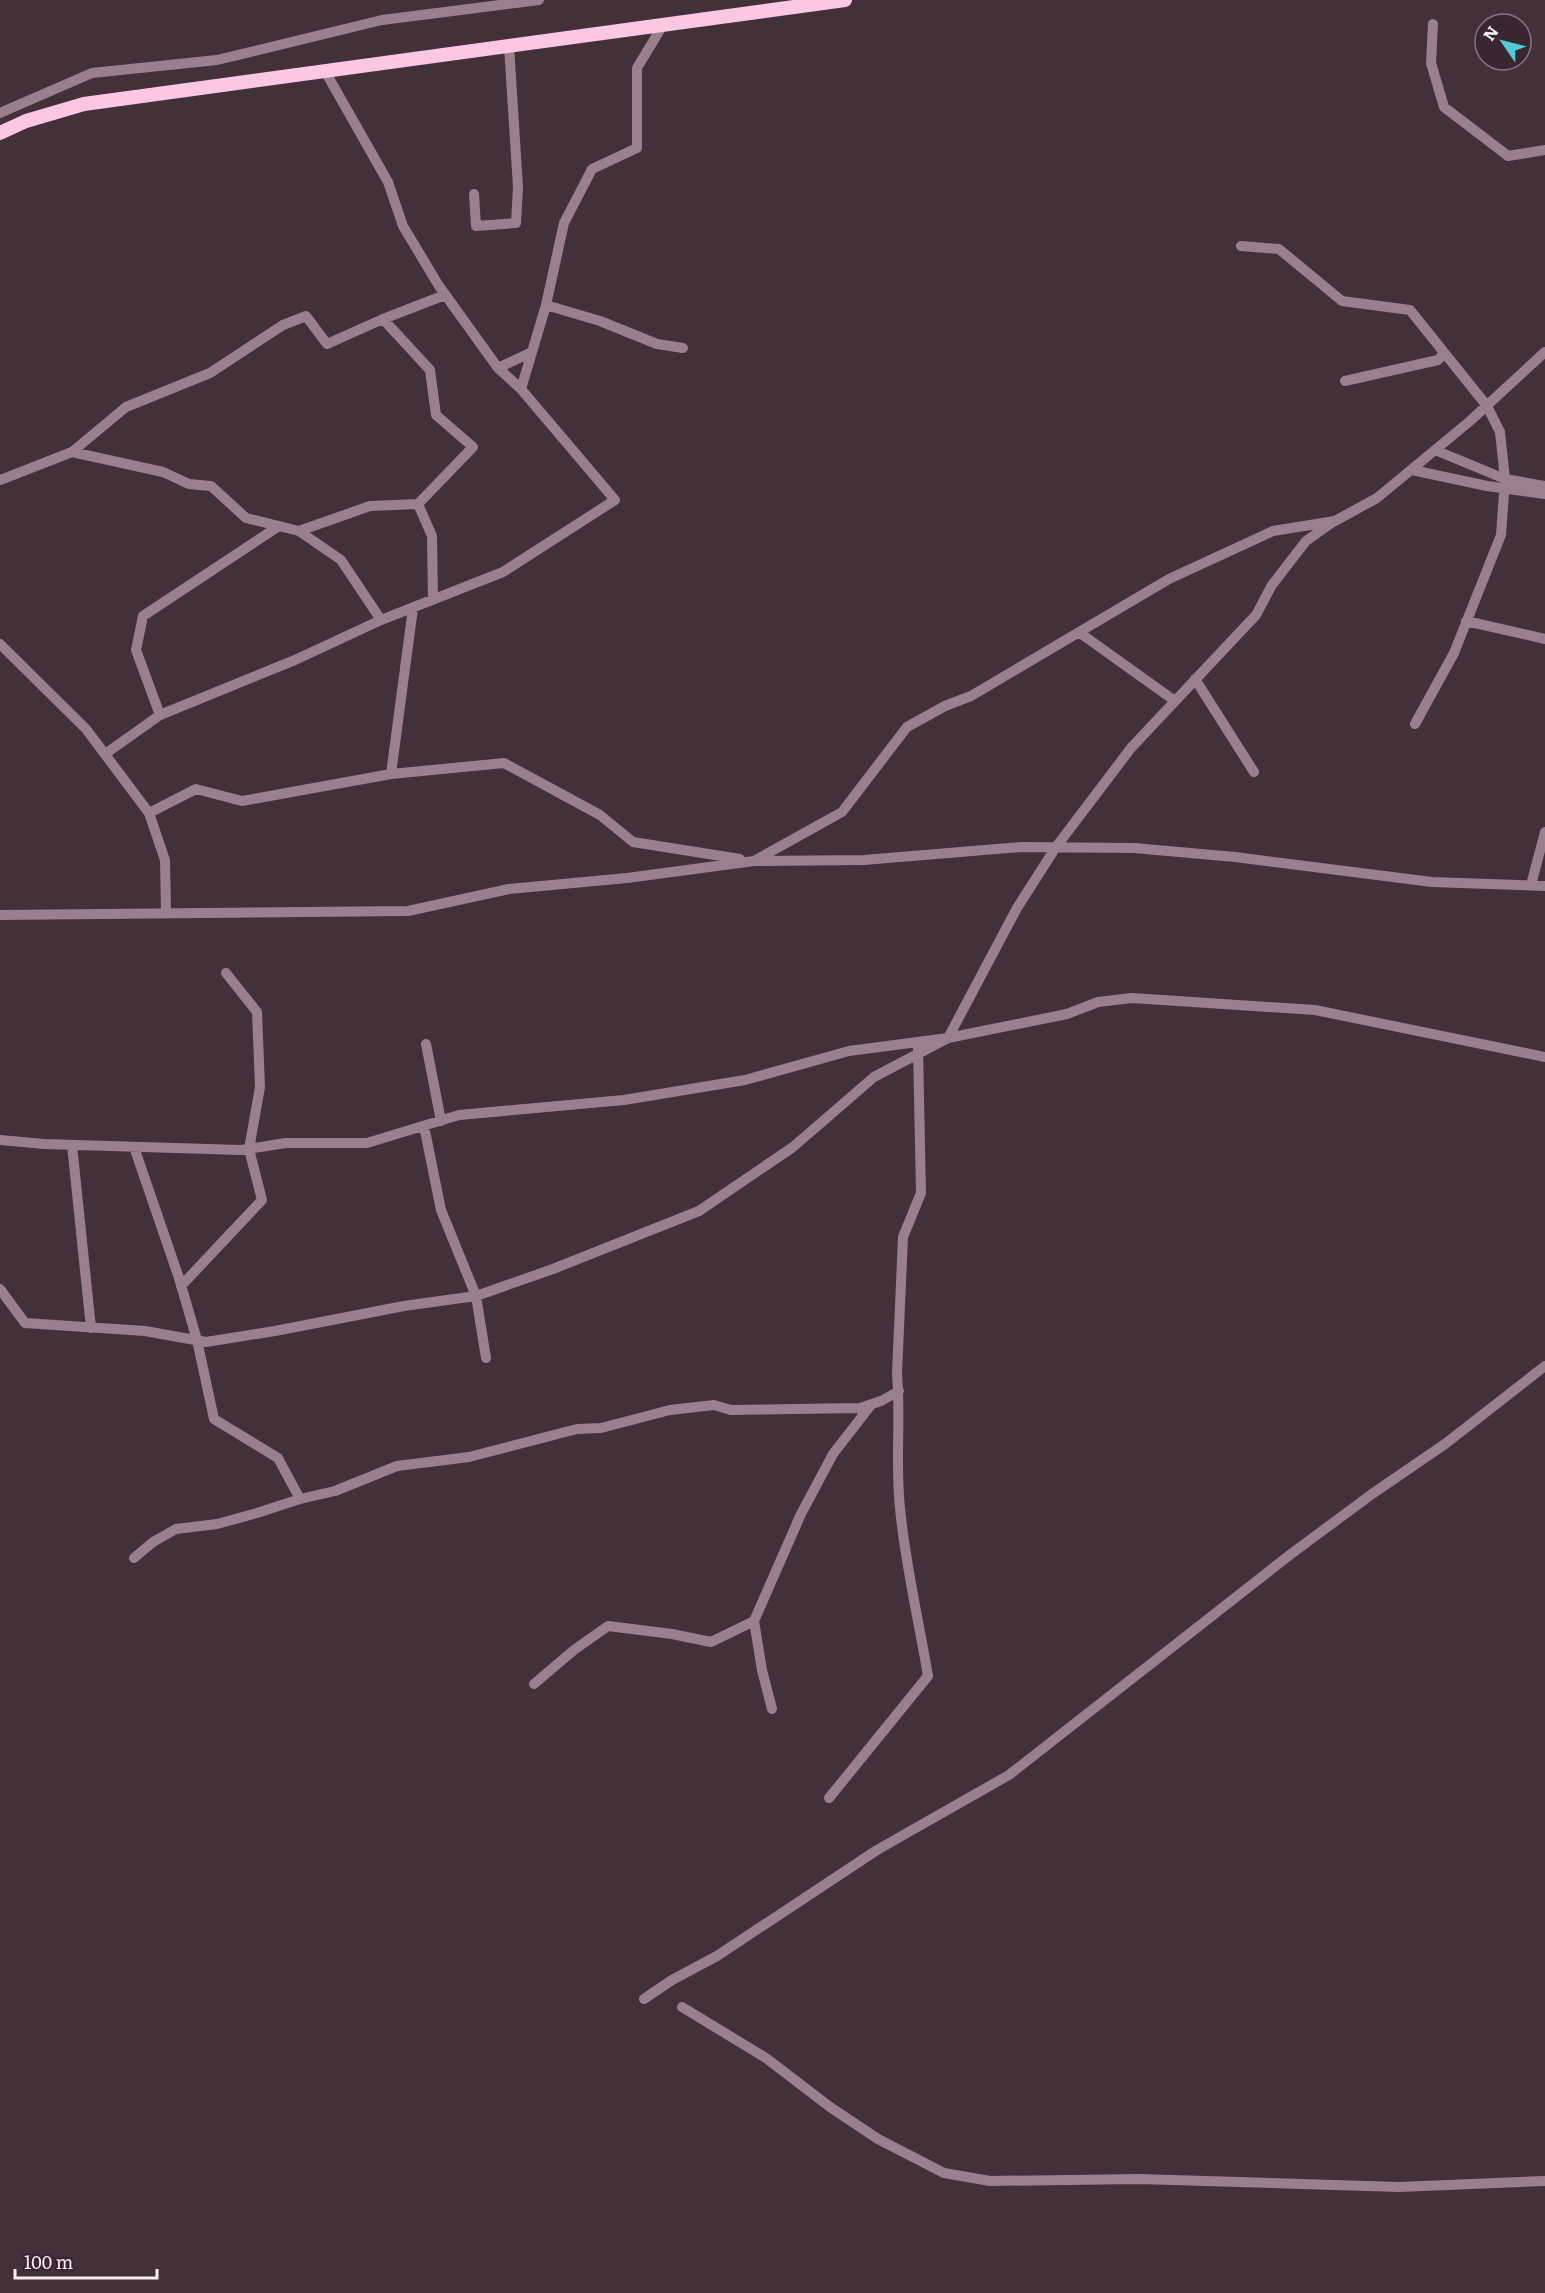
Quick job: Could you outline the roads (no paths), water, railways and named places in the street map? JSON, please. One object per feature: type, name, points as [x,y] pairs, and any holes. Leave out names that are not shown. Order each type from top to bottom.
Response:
[{"type":"main road","points":[[0,133],[26,121],[84,104],[845,0]]},
{"type":"street","points":[[0,113],[92,73],[217,60],[382,20],[490,3],[539,0]]},
{"type":"street","points":[[1433,24],[1431,63],[1444,107],[1508,156],[1545,150]]},
{"type":"street","points":[[521,389],[546,305],[564,223],[592,169],[637,148],[637,68],[663,25]]},
{"type":"street","points":[[474,194],[476,226],[516,223],[518,187],[509,46]]},
{"type":"street","points":[[105,754],[159,715],[296,660],[381,620],[502,572],[615,500],[521,389],[498,368],[445,295],[403,226],[388,182],[325,71]]},
{"type":"street","points":[[1241,246],[1279,249],[1342,301],[1410,310],[1487,406],[1500,432],[1504,483],[1501,535],[1454,653],[1415,724]]},
{"type":"street","points":[[0,480],[72,452],[126,407],[210,373],[283,325],[306,316],[327,344],[445,295]]},
{"type":"street","points":[[546,305],[600,321],[657,344],[683,348]]},
{"type":"street","points":[[299,531],[370,506],[418,504],[473,447],[436,415],[430,370],[383,319]]},
{"type":"street","points":[[498,368],[532,352]]},
{"type":"street","points":[[0,1289],[25,1323],[145,1331],[206,1342],[404,1306],[476,1296],[553,1269],[699,1211],[793,1147],[874,1077],[948,1038],[1017,908],[1056,847],[1131,748],[1256,615],[1272,585],[1306,541],[1335,521],[1377,498],[1487,406],[1545,352]]},
{"type":"street","points":[[1345,381],[1438,360],[1444,353]]},
{"type":"street","points":[[1435,450],[1504,483],[1545,494]]},
{"type":"street","points":[[72,452],[163,472],[189,484],[211,486],[246,518],[299,531],[341,560],[381,620]]},
{"type":"street","points":[[1412,470],[1504,483],[1545,486]]},
{"type":"street","points":[[418,504],[432,536],[433,600]]},
{"type":"street","points":[[149,813],[196,789],[242,801],[391,774],[504,763],[600,815],[633,842],[754,861],[842,812],[907,727],[945,706],[970,696],[1169,579],[1273,531],[1335,521]]},
{"type":"street","points":[[159,715],[136,650],[143,616],[279,526]]},
{"type":"street","points":[[391,774],[413,608]]},
{"type":"street","points":[[1466,621],[1545,639]]},
{"type":"street","points":[[1080,633],[1175,701]]},
{"type":"street","points":[[0,644],[86,729],[149,813],[165,860],[166,912]]},
{"type":"street","points":[[1195,679],[1254,772]]},
{"type":"street","points":[[1531,885],[1545,832]]},
{"type":"street","points":[[0,915],[408,911],[509,889],[627,878],[754,861],[864,860],[1022,847],[1134,848],[1235,857],[1432,882],[1545,886]]},
{"type":"street","points":[[181,1286],[262,1200],[249,1149],[260,1087],[257,1012],[226,973]]},
{"type":"street","points":[[0,1140],[72,1145],[249,1149],[286,1143],[367,1143],[459,1115],[624,1100],[745,1080],[849,1051],[948,1038],[1067,1014],[1098,1002],[1132,998],[1315,1010],[1545,1056]]},
{"type":"street","points":[[829,1798],[928,1677],[900,1508],[897,1374],[903,1237],[921,1194],[917,1042]]},
{"type":"street","points":[[426,1044],[441,1121]]},
{"type":"street","points":[[424,1126],[441,1210],[476,1296],[486,1358]]},
{"type":"street","points":[[72,1145],[91,1328]]},
{"type":"street","points":[[134,1147],[197,1340],[214,1419],[278,1458],[300,1499]]},
{"type":"street","points":[[644,2000],[672,1980],[735,1944],[876,1850],[1009,1775],[1291,1554],[1445,1444],[1545,1366]]},
{"type":"street","points":[[134,1558],[153,1542],[176,1529],[217,1524],[257,1514],[300,1499],[335,1491],[397,1466],[469,1457],[577,1429],[601,1428],[670,1410],[714,1406],[731,1410],[860,1408],[898,1391]]},
{"type":"street","points":[[772,1709],[753,1621],[801,1514],[833,1454],[871,1405]]},
{"type":"street","points":[[534,1684],[574,1650],[609,1626],[672,1634],[711,1642],[753,1621]]},
{"type":"street","points":[[682,2007],[766,2058],[830,2107],[878,2139],[944,2173],[990,2181],[1139,2179],[1399,2187],[1545,2181]]}]
